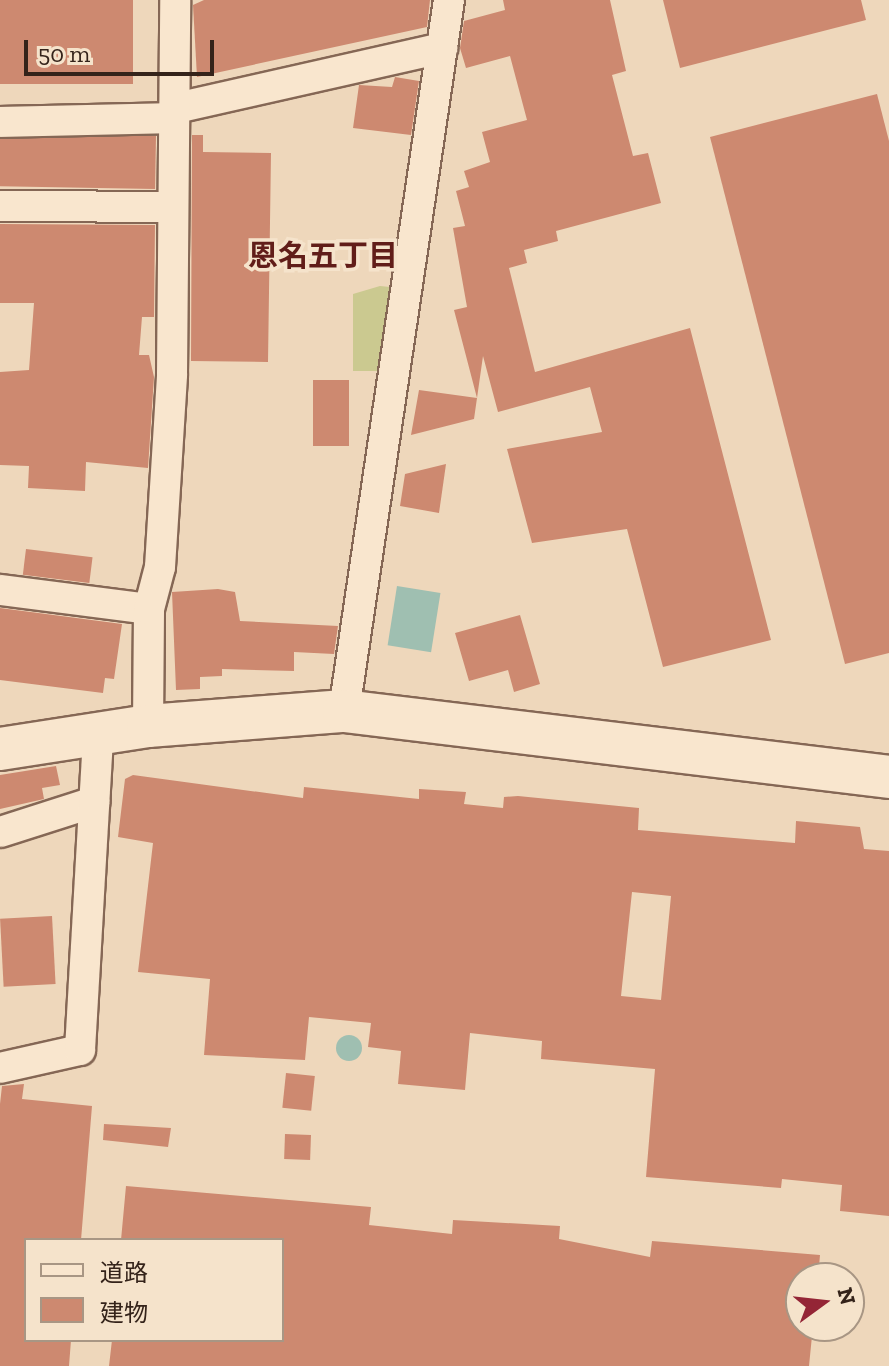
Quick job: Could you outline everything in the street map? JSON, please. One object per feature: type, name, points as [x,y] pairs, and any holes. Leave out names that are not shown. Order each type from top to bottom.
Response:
[{"type":"street","points":[[148,726],[149,609],[160,567],[172,389],[175,0]]},
{"type":"street","points":[[344,711],[449,0]]},
{"type":"street","points":[[0,122],[174,113],[442,48]]},
{"type":"street","points":[[0,206],[173,207]]},
{"type":"street","points":[[0,590],[149,609]]},
{"type":"street","points":[[0,749],[148,726],[344,711],[889,777]]},
{"type":"street","points":[[0,1068],[80,1050],[98,734]]},
{"type":"street","points":[[0,832],[94,802]]},
{"type":"shaded area","points":[[380,286],[400,288],[389,371],[353,371],[353,294]]},
{"type":"shaded area","points":[[397,586],[440,593],[431,652],[388,645]]},
{"type":"shaded area","points":[[349,1035],[358,1039],[362,1048],[358,1057],[349,1061],[340,1057],[336,1048],[340,1039]]},
{"type":"building","points":[[0,0],[133,0],[133,84],[0,84]]},
{"type":"building","points":[[204,0],[430,0],[427,27],[197,77],[193,5]]},
{"type":"building","points":[[503,0],[610,0],[626,71],[612,75],[633,156],[648,153],[661,203],[556,231],[558,241],[524,250],[527,263],[509,268],[535,372],[690,328],[771,640],[663,667],[627,529],[532,543],[507,449],[602,432],[590,387],[498,412],[483,356],[477,398],[454,310],[467,307],[453,228],[465,226],[456,191],[469,187],[464,171],[490,162],[482,132],[527,120],[510,56],[466,68],[460,48],[464,21],[505,10]]},
{"type":"building","points":[[663,0],[861,0],[866,20],[680,68]]},
{"type":"building","points":[[395,77],[419,81],[411,135],[353,128],[359,85],[392,87]]},
{"type":"building","points":[[877,94],[889,141],[889,653],[845,664],[710,137]]},
{"type":"building","points":[[0,133],[156,136],[155,189],[0,186]]},
{"type":"building","points":[[192,135],[203,135],[203,152],[271,153],[268,362],[191,361]]},
{"type":"building","points":[[0,224],[155,225],[154,317],[142,317],[139,355],[149,355],[154,377],[148,468],[86,462],[85,491],[28,488],[29,466],[0,465],[0,372],[29,370],[34,303],[0,303]]},
{"type":"building","points":[[313,380],[349,380],[349,446],[313,446]]},
{"type":"building","points":[[419,390],[477,398],[474,419],[411,435]]},
{"type":"building","points":[[446,464],[439,513],[400,506],[405,474]]},
{"type":"building","points":[[26,549],[93,557],[89,583],[23,575]]},
{"type":"building","points":[[218,589],[235,592],[240,621],[338,626],[334,654],[294,652],[294,671],[222,669],[222,676],[200,677],[200,689],[176,690],[172,592]]},
{"type":"building","points":[[0,608],[122,624],[114,679],[105,678],[103,693],[0,680]]},
{"type":"building","points":[[520,615],[540,684],[514,692],[508,670],[469,681],[455,633]]},
{"type":"building","points":[[56,766],[60,785],[42,788],[44,799],[0,809],[0,775]]},
{"type":"building","points":[[133,775],[303,798],[304,787],[419,799],[419,789],[466,792],[464,804],[503,808],[504,797],[518,796],[639,808],[638,830],[795,843],[796,821],[860,827],[864,849],[889,851],[889,1216],[840,1211],[842,1185],[782,1179],[781,1188],[646,1177],[655,1069],[541,1059],[542,1041],[470,1033],[465,1090],[398,1084],[401,1051],[368,1047],[371,1023],[309,1017],[305,1060],[204,1055],[210,979],[138,972],[153,843],[118,837],[125,779]],"holes":[[[632,892],[671,896],[661,1000],[621,996]]]},
{"type":"building","points":[[52,916],[56,984],[4,987],[0,919]]},
{"type":"building","points":[[286,1073],[315,1076],[311,1111],[282,1108]]},
{"type":"building","points":[[24,1084],[22,1099],[92,1106],[81,1238],[24,1238],[24,1342],[71,1342],[69,1366],[0,1366],[2,1086]]},
{"type":"building","points":[[104,1124],[171,1128],[168,1147],[103,1140]]},
{"type":"building","points":[[285,1134],[311,1135],[310,1160],[284,1159]]},
{"type":"building","points":[[126,1186],[371,1207],[369,1225],[452,1234],[453,1220],[560,1226],[559,1239],[650,1257],[652,1241],[820,1255],[819,1262],[785,1262],[785,1342],[811,1342],[809,1366],[109,1366],[112,1342],[284,1342],[284,1238],[121,1238]]},
{"type":"district","name":"恩名五丁目","points":[[323,256]]}]
